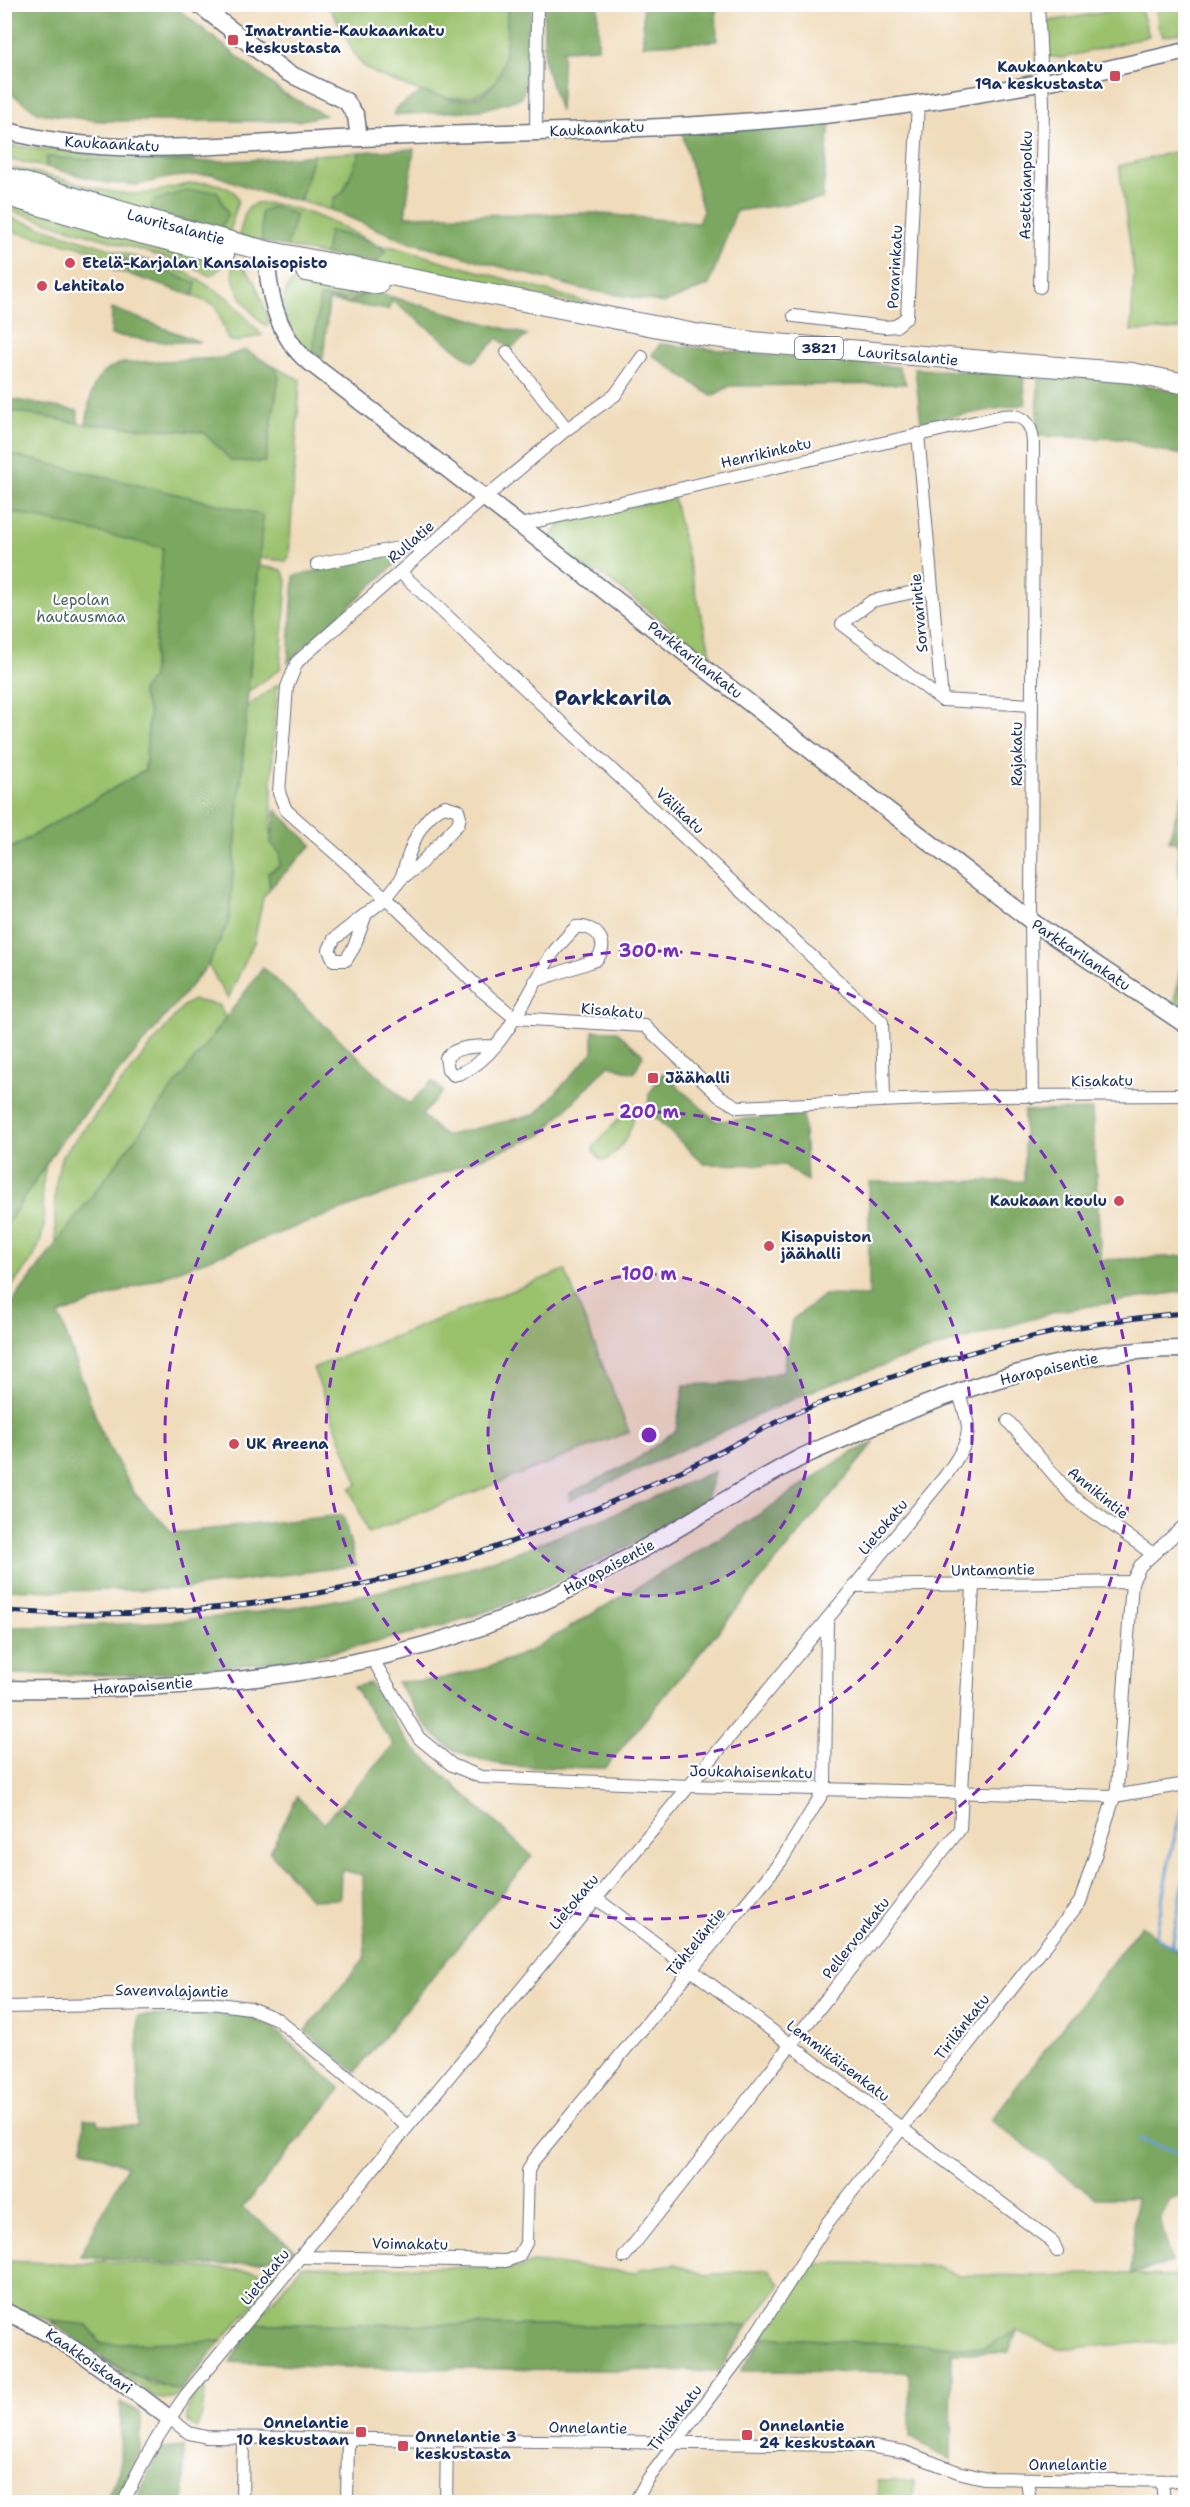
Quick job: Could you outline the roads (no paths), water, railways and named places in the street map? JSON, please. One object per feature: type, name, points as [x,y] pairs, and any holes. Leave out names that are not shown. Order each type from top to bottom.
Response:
[{"type":"main road","name":"Lauritsalantie","points":[[4,177],[266,256]]},
{"type":"main road","name":"Lauritsalantie","points":[[4,195],[166,241],[398,274],[455,289],[753,342],[1132,373],[1185,384]]},
{"type":"street","points":[[198,4],[286,72],[346,101],[356,116],[359,138]]},
{"type":"street","points":[[536,132],[537,4]]},
{"type":"street","name":"Asettajanpolku","points":[[1038,4],[1042,84],[1040,287]]},
{"type":"street","name":"Kaukaankatu","points":[[4,130],[66,142],[109,146],[166,146],[536,132],[770,120],[918,103],[1042,84],[1185,51]]},
{"type":"street","name":"Porarinkatu","points":[[794,316],[885,327],[896,326],[907,317],[918,103]]},
{"type":"street","name":"Parkkarilankatu","points":[[266,256],[273,302],[290,344],[311,364],[1031,921],[1185,1025]]},
{"type":"street","points":[[507,352],[567,429]]},
{"type":"street","name":"Rullatie","points":[[386,898],[286,810],[279,793],[287,687],[297,662],[400,572],[423,546],[485,498],[567,429],[615,396],[642,357]]},
{"type":"street","name":"Henrikinkatu","points":[[520,525],[918,434],[1002,416],[1020,416]]},
{"type":"street","name":"Rajakatu","points":[[1020,416],[1030,425],[1033,434],[1031,921],[1033,1097]]},
{"type":"street","name":"Sorvarintie","points":[[918,434],[942,700]]},
{"type":"street","points":[[317,564],[423,546]]},
{"type":"street","name":"Välikatu","points":[[400,572],[882,1022],[884,1099]]},
{"type":"street","points":[[932,588],[872,601],[842,624],[942,700],[1032,705]]},
{"type":"street","points":[[366,914],[386,898],[401,879],[419,865],[458,824],[460,817],[458,810],[445,806],[431,816],[409,853],[401,879]]},
{"type":"street","points":[[386,898],[481,990],[515,1018]]},
{"type":"street","points":[[493,1046],[515,1018],[535,981],[551,956],[576,927],[592,929],[601,938],[604,944],[602,954],[596,960],[535,981]]},
{"type":"street","name":"Kisakatu","points":[[515,1018],[645,1026],[719,1096],[738,1107],[884,1099],[1185,1095]]},
{"type":"street","name":"Harapaisentie","points":[[4,1689],[148,1688],[293,1673],[372,1658],[451,1638],[564,1592],[614,1567],[798,1459],[885,1420],[959,1392],[1066,1363],[1153,1348],[1185,1349]]},
{"type":"street","name":"Lietokatu","points":[[124,2502],[138,2468],[169,2418],[407,2126],[828,1619],[959,1456],[968,1423],[959,1392]]},
{"type":"street","name":"Annikintie","points":[[1008,1421],[1073,1497],[1153,1554]]},
{"type":"street","points":[[1132,1582],[1140,1566],[1185,1524]]},
{"type":"street","name":"Untamontie","points":[[854,1586],[1132,1582]]},
{"type":"street","name":"Tirilänkatu","points":[[635,2502],[674,2444],[747,2348],[828,2222],[1080,1902],[1117,1788],[1132,1582]]},
{"type":"street","name":"Pellervonkatu","points":[[624,2257],[960,1829],[973,1586]]},
{"type":"street","points":[[825,1789],[828,1619]]},
{"type":"street","name":"Joukahaisenkatu","points":[[372,1658],[419,1738],[452,1765],[481,1777],[690,1786],[1114,1796],[1185,1785]]},
{"type":"street","name":"Tähteläntie","points":[[519,2256],[526,2243],[528,2171],[532,2161],[693,1971],[781,1861],[825,1789]]},
{"type":"street","name":"Lemmikäisenkatu","points":[[597,1899],[1053,2242],[1057,2251]]},
{"type":"street","name":"Savenvalajantie","points":[[4,2007],[210,2003],[250,2008],[277,2019],[407,2126]]},
{"type":"street","name":"Voimakatu","points":[[300,2257],[507,2260],[519,2256]]},
{"type":"street","name":"Kaakkoiskaari","points":[[4,2311],[41,2327],[80,2351],[169,2418]]},
{"type":"street","name":"Onnelantie","points":[[169,2418],[189,2433],[206,2437],[862,2445],[905,2451],[958,2472],[983,2478],[1185,2481]]},
{"type":"street","points":[[242,2502],[243,2439]]},
{"type":"street","points":[[347,2502],[348,2440]]},
{"type":"street","points":[[446,2502],[447,2441]]},
{"type":"street","points":[[1027,2480],[1030,2502]]},
{"type":"street","points":[[1162,2481],[1164,2502]]},
{"type":"waterway","points":[[1182,1807],[1169,1861],[1156,1936],[1186,1956]]},
{"type":"waterway","points":[[1172,1946],[1186,1868]]},
{"type":"waterway","points":[[1139,2139],[1186,2155]]},
{"type":"railway","points":[[4,1611],[75,1614],[145,1613],[215,1608],[285,1599],[354,1586],[423,1569],[490,1549],[556,1525],[686,1469],[790,1416],[849,1392],[943,1360],[1088,1325],[1186,1313]]},
{"type":"place","name":"Imatrantie-Kaukaankatu keskustasta","points":[[233,40]]},
{"type":"place","name":"Kaukaankatu 19a keskustasta","points":[[1115,76]]},
{"type":"place","name":"Etelä-Karjalan Kansalaisopisto","points":[[70,263]]},
{"type":"place","name":"Lehtitalo","points":[[42,286]]},
{"type":"place","name":"Jäähalli","points":[[653,1078]]},
{"type":"place","name":"Kaukaan koulu","points":[[1119,1201]]},
{"type":"place","name":"Kisapuiston jäähalli","points":[[769,1246]]},
{"type":"place","name":"UK Areena","points":[[234,1444]]},
{"type":"place","name":"Onnelantie 10 keskustaan","points":[[361,2432]]},
{"type":"place","name":"Onnelantie 24 keskustaan","points":[[747,2435]]},
{"type":"place","name":"Onnelantie 3 keskustasta","points":[[403,2446]]},
{"type":"district","name":"Parkkarila","points":[[613,698]]},
{"type":"park label","name":"Lepolan hautausmaa","points":[[81,608]]}]
